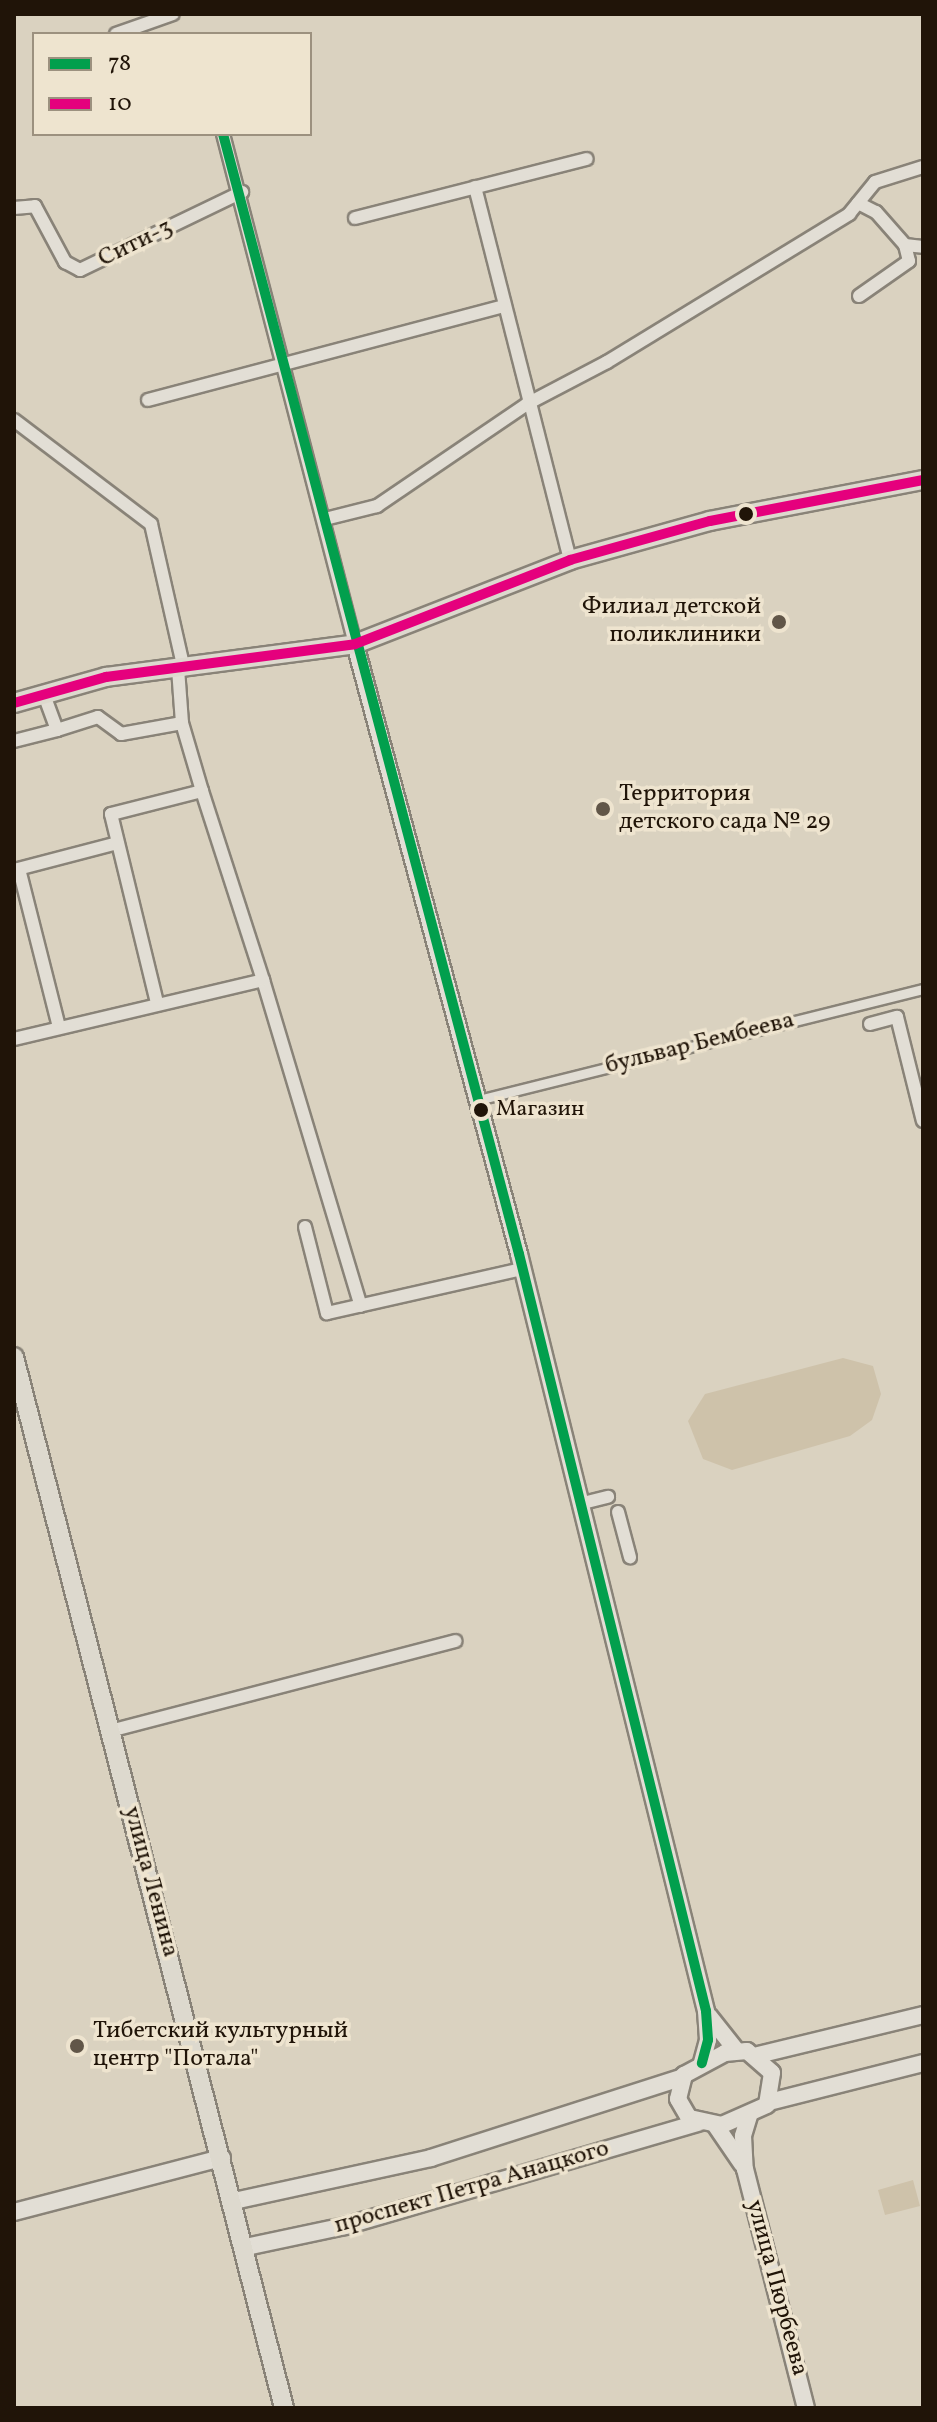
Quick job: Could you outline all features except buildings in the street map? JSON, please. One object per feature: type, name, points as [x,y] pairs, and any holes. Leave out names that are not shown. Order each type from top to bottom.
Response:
[{"type":"main road","points":[[14,703],[43,692],[106,677],[355,644],[570,560],[724,518],[923,480]]},
{"type":"main road","points":[[355,644],[522,1269],[706,2011],[708,2040],[702,2063]]},
{"type":"main road","name":"улица Ленина","points":[[14,1357],[246,2247],[284,2408]]},
{"type":"main road","points":[[706,2011],[721,2038],[736,2050],[758,2055],[923,2015]]},
{"type":"main road","points":[[736,2050],[702,2063],[683,2077],[678,2099],[698,2123],[716,2126],[749,2116],[769,2102],[923,2063]]},
{"type":"main road","points":[[758,2055],[772,2073],[769,2102]]},
{"type":"main road","name":"проспект Петра Анацкого","points":[[234,2201],[431,2158],[683,2077]]},
{"type":"main road","points":[[745,2169],[743,2136],[749,2116]]},
{"type":"main road","name":"проспект Петра Анацкого","points":[[246,2247],[345,2226],[698,2123]]},
{"type":"main road","points":[[716,2126],[745,2169]]},
{"type":"main road","points":[[14,2212],[222,2158]]},
{"type":"main road","name":"улица Пюрбеева","points":[[745,2169],[806,2408]]},
{"type":"street","points":[[122,32],[173,14]]},
{"type":"street","points":[[224,136],[242,192],[355,644]]},
{"type":"street","points":[[355,218],[587,159]]},
{"type":"street","points":[[325,519],[377,506],[527,404],[607,362],[849,214],[875,182],[923,167]]},
{"type":"street","points":[[475,187],[527,404],[570,560]]},
{"type":"street","name":"Сити-3","points":[[14,208],[35,206],[65,262],[80,270],[242,192]]},
{"type":"street","points":[[858,203],[876,212],[905,245],[909,261],[859,296]]},
{"type":"street","points":[[905,245],[923,247]]},
{"type":"street","points":[[148,400],[504,306]]},
{"type":"street","points":[[14,420],[151,524],[181,669],[182,723],[361,1306]]},
{"type":"street","points":[[43,692],[57,730]]},
{"type":"street","points":[[14,741],[98,717],[121,734],[182,723]]},
{"type":"street","points":[[157,1002],[111,814],[202,791]]},
{"type":"street","points":[[59,1027],[17,869],[118,843]]},
{"type":"street","points":[[14,1039],[157,1002],[263,980]]},
{"type":"street","name":"бульвар Бембеева","points":[[478,1100],[923,989]]},
{"type":"street","points":[[870,1024],[897,1017],[923,1121]]},
{"type":"street","points":[[305,1227],[327,1313],[522,1269]]},
{"type":"street","points":[[579,1504],[608,1497]]},
{"type":"street","points":[[618,1512],[630,1557]]},
{"type":"street","points":[[110,1731],[455,1641]]},
{"type":"shaded area","points":[[843,1358],[873,1366],[881,1394],[872,1420],[850,1436],[732,1470],[703,1459],[688,1421],[705,1394]]},
{"type":"shaded area","points":[[913,2180],[920,2206],[885,2215],[878,2190]]},
{"type":"transit line","name":"78","points":[[224,136],[519,1254],[706,2011],[708,2040],[702,2063]]},
{"type":"transit line","name":"10","points":[[14,703],[106,677],[355,644],[570,560],[710,521],[923,480]]},
{"type":"place","name":"Филиал детской поликлиники","points":[[779,622]]},
{"type":"place","name":"Территория детского сада № 29","points":[[603,809]]},
{"type":"place","name":"Магазин","points":[[481,1110]]},
{"type":"place","name":"Тибетский культурный центр \"Потала\"","points":[[77,2046]]}]
